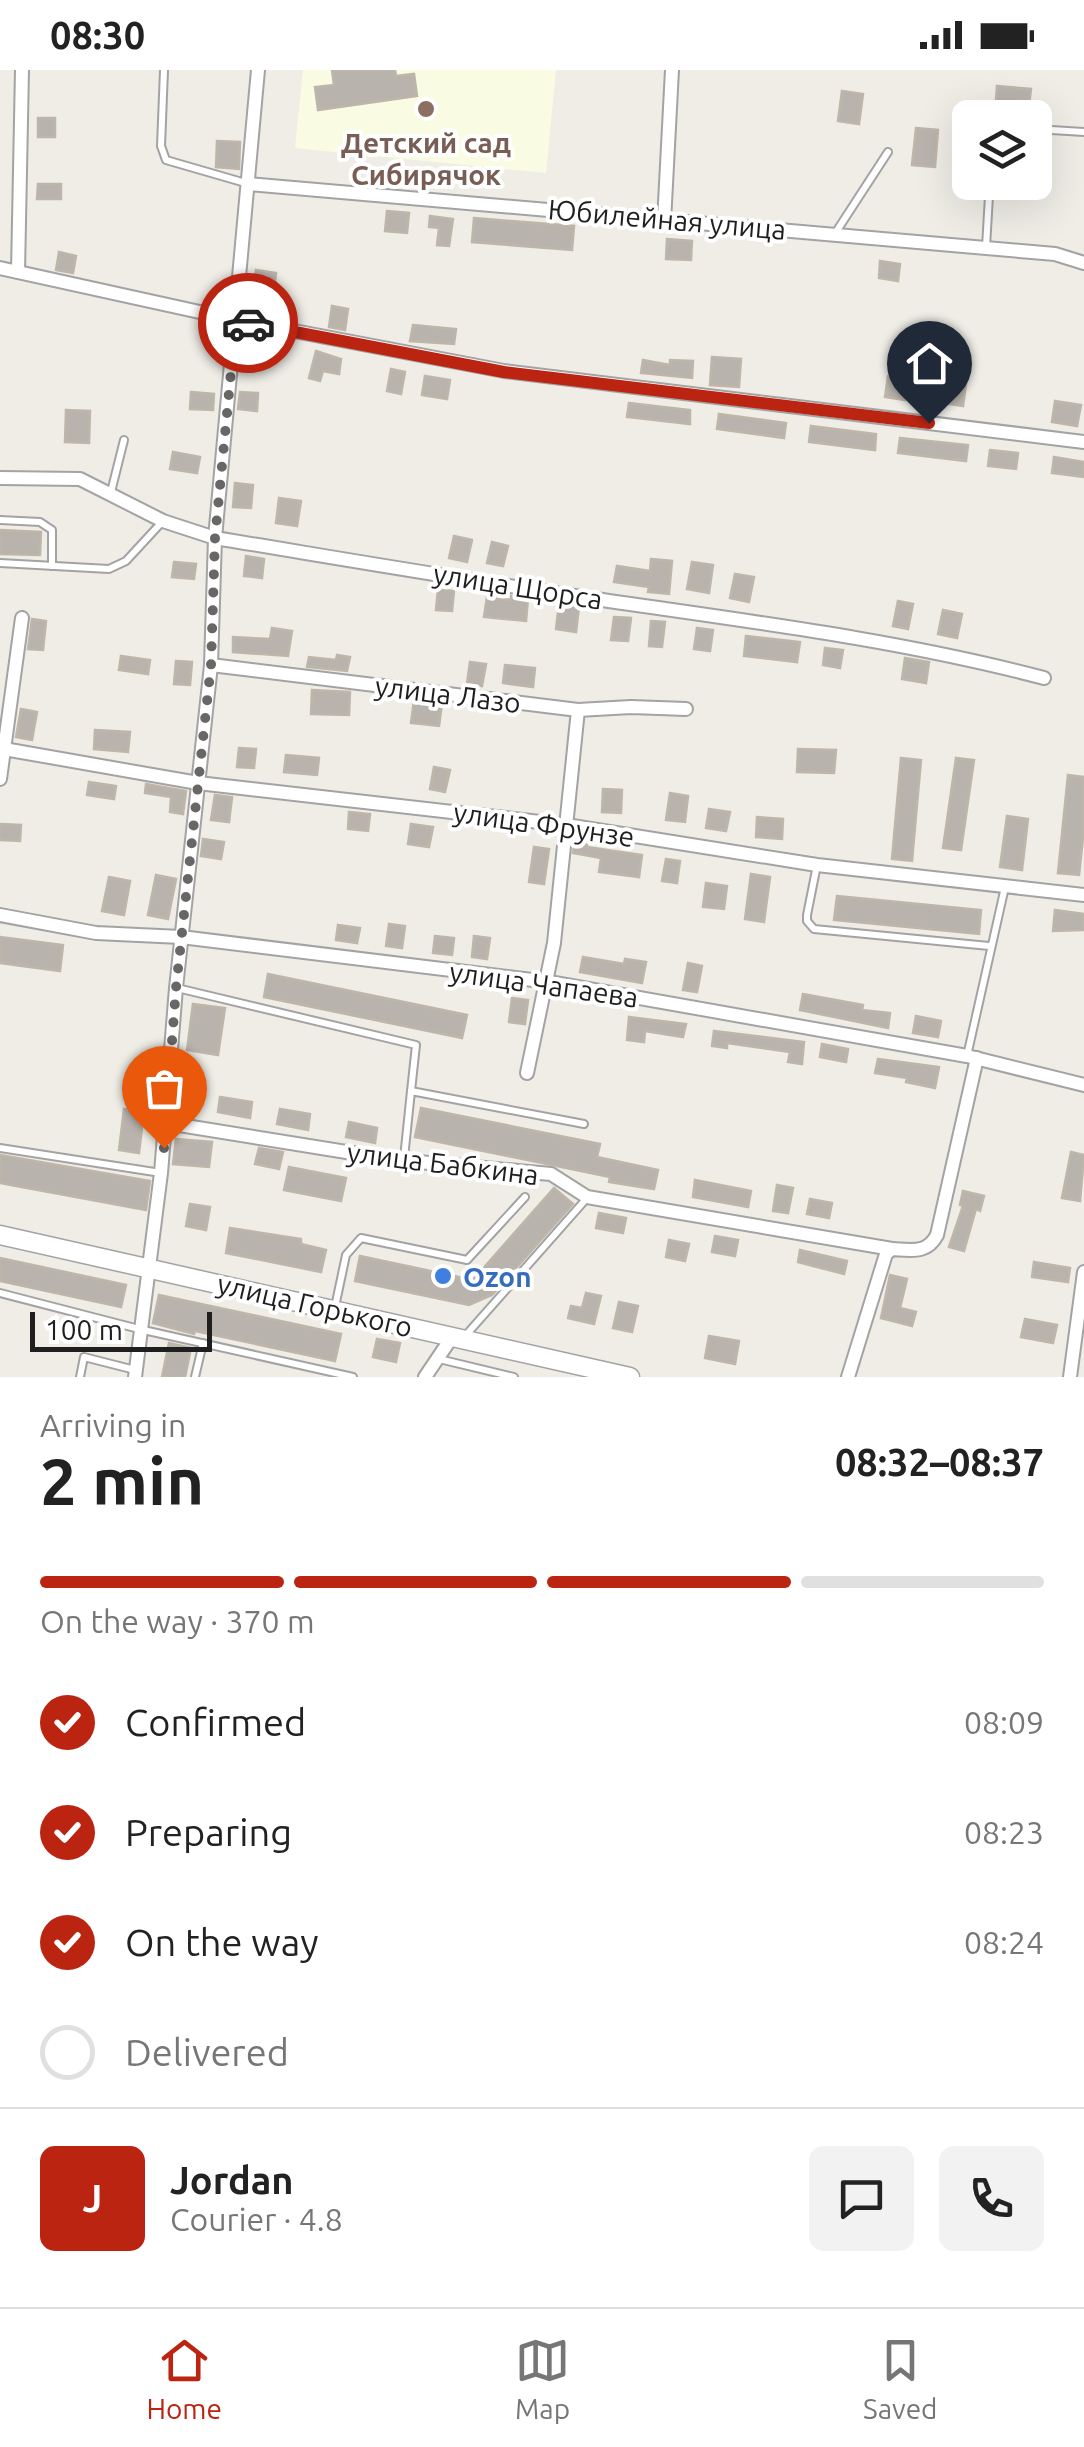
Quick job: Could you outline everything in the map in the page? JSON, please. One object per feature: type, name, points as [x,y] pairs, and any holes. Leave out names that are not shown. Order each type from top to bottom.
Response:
[{"type":"street","points":[[18,272],[22,70]]},
{"type":"street","points":[[135,1374],[162,1173],[176,988],[211,665],[215,538],[258,70]]},
{"type":"street","points":[[664,222],[672,70]]},
{"type":"street","name":"Юбилейная улица","points":[[249,184],[470,201],[664,222],[836,233],[1055,254],[1084,264]]},
{"type":"street","points":[[0,268],[236,320],[504,372],[1084,442]]},
{"type":"street","name":"улица Щорса","points":[[0,478],[80,480],[163,521],[215,538],[582,597],[788,624],[960,656],[1044,678]]},
{"type":"street","points":[[0,779],[22,618]]},
{"type":"street","name":"улица Лазо","points":[[211,665],[578,710],[686,709]]},
{"type":"street","points":[[528,1073],[540,1001],[549,982],[578,710]]},
{"type":"street","name":"улица Фрунзе","points":[[3,742],[198,783],[566,825],[817,865],[1084,895]]},
{"type":"street","name":"улица Чапаева","points":[[0,914],[96,933],[181,937],[549,982],[972,1057],[1084,1086]]},
{"type":"street","points":[[848,1377],[886,1254],[892,1249],[922,1250],[931,1246],[938,1235],[972,1057]]},
{"type":"street","name":"улица Бабкина","points":[[166,1122],[404,1160],[551,1174],[587,1198],[892,1249]]},
{"type":"street","name":"улица Горького","points":[[0,1235],[630,1377]]},
{"type":"street","points":[[1070,1377],[1084,1277]]},
{"type":"street","points":[[426,1377],[457,1339]]},
{"type":"lane","points":[[164,70],[161,146],[166,160],[249,184]]},
{"type":"lane","points":[[1052,130],[1084,132]]},
{"type":"lane","points":[[836,233],[870,186],[888,152]]},
{"type":"lane","points":[[986,248],[989,200]]},
{"type":"lane","points":[[110,493],[124,440]]},
{"type":"lane","points":[[0,520],[40,522],[52,530],[52,566]]},
{"type":"lane","points":[[0,563],[109,569],[126,561],[163,521]]},
{"type":"lane","points":[[817,865],[807,915],[814,929],[989,946]]},
{"type":"lane","points":[[972,1057],[989,946],[1005,886]]},
{"type":"lane","points":[[176,988],[416,1045],[404,1160]]},
{"type":"lane","points":[[411,1090],[584,1124]]},
{"type":"lane","points":[[0,1148],[162,1173]]},
{"type":"lane","points":[[335,1308],[346,1255],[361,1238],[467,1260],[525,1197]]},
{"type":"lane","points":[[457,1339],[587,1198]]},
{"type":"lane","points":[[0,1293],[353,1377]]},
{"type":"lane","points":[[195,1377],[203,1343]]},
{"type":"lane","points":[[80,1377],[84,1357],[135,1374]]},
{"type":"lane","points":[[439,1360],[514,1377]]},
{"type":"shaded area","name":"Детский сад Сибирячок","points":[[303,70],[556,70],[546,173],[295,148]]},
{"type":"building","points":[[332,70],[395,70],[396,76],[414,74],[417,96],[318,110],[315,87],[334,85]]},
{"type":"building","points":[[997,86],[1031,89],[1030,100],[996,100]]},
{"type":"building","points":[[842,91],[863,94],[859,124],[838,121]]},
{"type":"building","points":[[38,118],[55,118],[55,137],[38,137]]},
{"type":"building","points":[[916,128],[938,130],[935,167],[912,165]]},
{"type":"building","points":[[217,141],[240,142],[239,169],[216,167]]},
{"type":"building","points":[[38,184],[61,184],[61,199],[37,199]]},
{"type":"building","points":[[387,211],[409,213],[407,233],[385,231]]},
{"type":"building","points":[[430,216],[453,219],[449,246],[437,245],[439,228],[429,227]]},
{"type":"building","points":[[474,218],[574,226],[572,250],[472,242]]},
{"type":"building","points":[[667,239],[692,241],[691,260],[666,259]]},
{"type":"building","points":[[59,252],[76,256],[73,273],[56,270]]},
{"type":"building","points":[[880,261],[900,264],[898,281],[879,278]]},
{"type":"building","points":[[256,270],[276,273],[272,311],[251,309]]},
{"type":"building","points":[[332,306],[348,309],[345,330],[329,327]]},
{"type":"building","points":[[413,325],[456,329],[454,344],[410,341]]},
{"type":"building","points":[[316,351],[341,359],[339,374],[323,371],[320,381],[309,378]]},
{"type":"building","points":[[712,357],[741,359],[739,387],[710,385]]},
{"type":"building","points":[[643,360],[670,365],[670,360],[693,361],[692,378],[641,373]]},
{"type":"building","points":[[391,369],[405,372],[401,394],[387,391]]},
{"type":"building","points":[[425,376],[450,380],[447,399],[422,395]]},
{"type":"building","points":[[888,376],[907,378],[905,400],[885,397]]},
{"type":"building","points":[[946,381],[966,384],[963,406],[943,403]]},
{"type":"building","points":[[191,392],[214,394],[213,410],[190,409]]},
{"type":"building","points":[[240,392],[258,393],[257,411],[238,409]]},
{"type":"building","points":[[1055,401],[1081,405],[1077,426],[1052,422]]},
{"type":"building","points":[[629,403],[690,410],[690,424],[627,417]]},
{"type":"building","points":[[66,410],[90,411],[89,443],[65,442]]},
{"type":"building","points":[[719,414],[786,423],[784,438],[717,429]]},
{"type":"building","points":[[811,426],[876,434],[875,450],[809,442]]},
{"type":"building","points":[[900,438],[968,445],[966,461],[898,453]]},
{"type":"building","points":[[990,450],[1018,453],[1016,469],[988,466]]},
{"type":"building","points":[[173,452],[200,457],[197,473],[170,469]]},
{"type":"building","points":[[1054,457],[1084,462],[1084,477],[1052,473]]},
{"type":"building","points":[[235,483],[253,485],[251,508],[233,507]]},
{"type":"building","points":[[279,498],[301,501],[297,526],[276,523]]},
{"type":"building","points":[[0,530],[41,532],[40,555],[0,554]]},
{"type":"building","points":[[454,536],[472,540],[467,562],[449,558]]},
{"type":"building","points":[[492,542],[508,546],[503,566],[487,563]]},
{"type":"building","points":[[246,556],[264,559],[262,578],[244,576]]},
{"type":"building","points":[[651,559],[672,561],[669,594],[614,582],[617,566],[650,571]]},
{"type":"building","points":[[174,562],[196,564],[194,579],[172,577]]},
{"type":"building","points":[[692,562],[713,565],[709,593],[687,589]]},
{"type":"building","points":[[735,574],[754,577],[749,602],[730,598]]},
{"type":"building","points":[[438,589],[454,591],[452,611],[436,610]]},
{"type":"building","points":[[511,596],[528,599],[526,621],[484,617],[487,597],[511,600]]},
{"type":"building","points":[[898,601],[913,604],[908,629],[893,626]]},
{"type":"building","points":[[559,604],[579,607],[576,632],[556,629]]},
{"type":"building","points":[[943,610],[962,614],[957,638],[938,634]]},
{"type":"building","points":[[614,617],[631,618],[628,641],[611,640]]},
{"type":"building","points":[[32,619],[46,621],[43,650],[28,649]]},
{"type":"building","points":[[651,621],[665,622],[662,647],[649,646]]},
{"type":"building","points":[[272,628],[292,631],[288,656],[233,652],[233,637],[270,639]]},
{"type":"building","points":[[697,628],[713,630],[710,651],[694,649]]},
{"type":"building","points":[[746,636],[800,642],[797,662],[744,656]]},
{"type":"building","points":[[825,648],[843,650],[840,668],[823,665]]},
{"type":"building","points":[[337,655],[350,657],[347,671],[307,667],[309,657],[336,660]]},
{"type":"building","points":[[121,656],[150,660],[148,674],[119,670]]},
{"type":"building","points":[[905,658],[929,662],[926,683],[902,679]]},
{"type":"building","points":[[176,661],[192,662],[190,685],[174,684]]},
{"type":"building","points":[[470,662],[486,664],[482,686],[467,684]]},
{"type":"building","points":[[505,665],[535,668],[533,687],[503,683]]},
{"type":"building","points":[[312,690],[350,692],[349,715],[311,714]]},
{"type":"building","points":[[414,700],[442,703],[439,726],[411,723]]},
{"type":"building","points":[[21,709],[37,712],[32,740],[16,737]]},
{"type":"building","points":[[95,730],[130,732],[128,752],[94,749]]},
{"type":"building","points":[[239,748],[256,749],[254,768],[237,767]]},
{"type":"building","points":[[798,749],[836,750],[834,773],[797,772]]},
{"type":"building","points":[[286,755],[319,758],[317,775],[284,772]]},
{"type":"building","points":[[901,758],[921,760],[912,861],[892,859]]},
{"type":"building","points":[[956,758],[974,760],[961,850],[943,848]]},
{"type":"building","points":[[434,767],[450,770],[445,792],[430,789]]},
{"type":"building","points":[[1068,775],[1084,777],[1079,875],[1058,873]]},
{"type":"building","points":[[89,782],[116,786],[114,799],[87,795]]},
{"type":"building","points":[[146,784],[186,791],[183,814],[170,812],[171,797],[145,793]]},
{"type":"building","points":[[603,789],[622,790],[621,813],[602,812]]},
{"type":"building","points":[[670,793],[688,796],[685,822],[666,820]]},
{"type":"building","points":[[215,795],[232,797],[229,822],[211,820]]},
{"type":"building","points":[[709,809],[730,812],[726,831],[706,828]]},
{"type":"building","points":[[349,812],[370,814],[368,831],[348,829]]},
{"type":"building","points":[[1007,816],[1028,819],[1022,870],[1000,867]]},
{"type":"building","points":[[757,817],[783,819],[782,839],[756,837]]},
{"type":"building","points":[[0,824],[21,825],[20,841],[0,840]]},
{"type":"building","points":[[411,824],[433,827],[429,847],[408,844]]},
{"type":"building","points":[[575,838],[588,840],[587,847],[642,855],[639,877],[599,872],[601,858],[573,853]]},
{"type":"building","points":[[203,839],[224,842],[221,859],[201,856]]},
{"type":"building","points":[[534,847],[549,849],[544,884],[529,882]]},
{"type":"building","points":[[666,859],[680,861],[677,883],[662,881]]},
{"type":"building","points":[[751,874],[770,877],[764,922],[745,919]]},
{"type":"building","points":[[156,875],[176,879],[168,919],[148,915]]},
{"type":"building","points":[[109,877],[130,881],[124,915],[102,911]]},
{"type":"building","points":[[706,883],[727,886],[724,909],[703,907]]},
{"type":"building","points":[[837,896],[981,910],[979,934],[834,920]]},
{"type":"building","points":[[1055,910],[1084,914],[1084,930],[1053,931]]},
{"type":"building","points":[[389,924],[405,926],[402,948],[386,946]]},
{"type":"building","points":[[338,925],[360,928],[357,943],[336,940]]},
{"type":"building","points":[[435,936],[454,938],[452,955],[433,953]]},
{"type":"building","points":[[474,936],[490,938],[487,959],[472,957]]},
{"type":"building","points":[[0,937],[63,945],[60,971],[0,963]]},
{"type":"building","points":[[583,957],[624,964],[625,959],[646,962],[642,983],[580,972]]},
{"type":"building","points":[[688,963],[702,966],[697,992],[683,990]]},
{"type":"building","points":[[268,974],[467,1015],[462,1038],[264,997]]},
{"type":"building","points":[[803,994],[863,1005],[862,1010],[890,1013],[888,1028],[800,1010]]},
{"type":"building","points":[[512,998],[528,1000],[525,1024],[509,1022]]},
{"type":"building","points":[[193,1004],[225,1008],[218,1055],[187,1050]]},
{"type":"building","points":[[916,1016],[941,1021],[938,1037],[913,1033]]},
{"type":"building","points":[[629,1017],[686,1024],[683,1037],[645,1031],[644,1042],[627,1040]]},
{"type":"building","points":[[714,1031],[804,1042],[802,1064],[788,1062],[790,1052],[727,1043],[727,1048],[712,1046]]},
{"type":"building","points":[[822,1044],[848,1049],[846,1062],[820,1057]]},
{"type":"building","points":[[878,1059],[939,1067],[935,1088],[875,1073]]},
{"type":"building","points":[[220,1097],[252,1102],[250,1118],[218,1112]]},
{"type":"building","points":[[421,1108],[600,1144],[597,1157],[658,1170],[654,1189],[415,1137]]},
{"type":"building","points":[[124,1109],[144,1111],[139,1153],[119,1150]]},
{"type":"building","points":[[280,1109],[310,1114],[308,1130],[277,1124]]},
{"type":"building","points":[[349,1122],[377,1128],[375,1143],[346,1137]]},
{"type":"building","points":[[176,1139],[212,1142],[209,1167],[173,1164]]},
{"type":"building","points":[[259,1148],[283,1152],[279,1169],[255,1164]]},
{"type":"building","points":[[1071,1152],[1084,1155],[1080,1201],[1062,1198]]},
{"type":"building","points":[[0,1155],[150,1181],[146,1210],[0,1183]]},
{"type":"building","points":[[289,1167],[346,1178],[341,1201],[284,1190]]},
{"type":"building","points":[[695,1180],[751,1191],[748,1207],[693,1197]]},
{"type":"building","points":[[777,1185],[793,1188],[788,1213],[773,1211]]},
{"type":"building","points":[[554,1188],[573,1204],[492,1295],[469,1305],[355,1281],[360,1256],[473,1280]]},
{"type":"building","points":[[963,1191],[984,1196],[980,1211],[976,1209],[964,1251],[949,1247],[963,1206]]},
{"type":"building","points":[[810,1199],[832,1203],[829,1218],[807,1214]]},
{"type":"building","points":[[190,1204],[210,1207],[206,1230],[186,1226]]},
{"type":"building","points":[[599,1213],[626,1218],[623,1233],[596,1228]]},
{"type":"building","points":[[230,1228],[301,1239],[301,1244],[326,1250],[321,1272],[226,1253]]},
{"type":"building","points":[[715,1236],[738,1240],[735,1256],[712,1252]]},
{"type":"building","points":[[669,1240],[689,1244],[685,1261],[666,1257]]},
{"type":"building","points":[[800,1250],[847,1261],[844,1274],[798,1262]]},
{"type":"building","points":[[0,1258],[126,1285],[121,1307],[0,1281]]},
{"type":"building","points":[[1034,1262],[1070,1268],[1068,1282],[1032,1277]]},
{"type":"building","points":[[890,1275],[907,1279],[900,1308],[916,1312],[912,1326],[881,1318]]},
{"type":"building","points":[[586,1293],[601,1296],[594,1324],[568,1318],[571,1306],[582,1308]]},
{"type":"building","points":[[159,1295],[341,1334],[335,1361],[153,1323]]},
{"type":"building","points":[[619,1302],[638,1306],[632,1332],[613,1328]]},
{"type":"building","points":[[1025,1319],[1057,1325],[1053,1343],[1021,1337]]},
{"type":"building","points":[[709,1336],[739,1341],[735,1364],[705,1358]]},
{"type":"building","points":[[377,1339],[400,1343],[396,1362],[373,1357]]},
{"type":"building","points":[[169,1343],[191,1348],[185,1377],[162,1377]]},
{"type":"way so far","points":[[164,1148],[176,988],[211,665],[215,538],[236,320],[248,323]]},
{"type":"place","name":"Детский сад Сибирячок","points":[[426,109]]},
{"type":"place","name":"Ozon","points":[[443,1276]]},
{"type":"route","points":[[248,323],[504,372],[929,423]]}]
